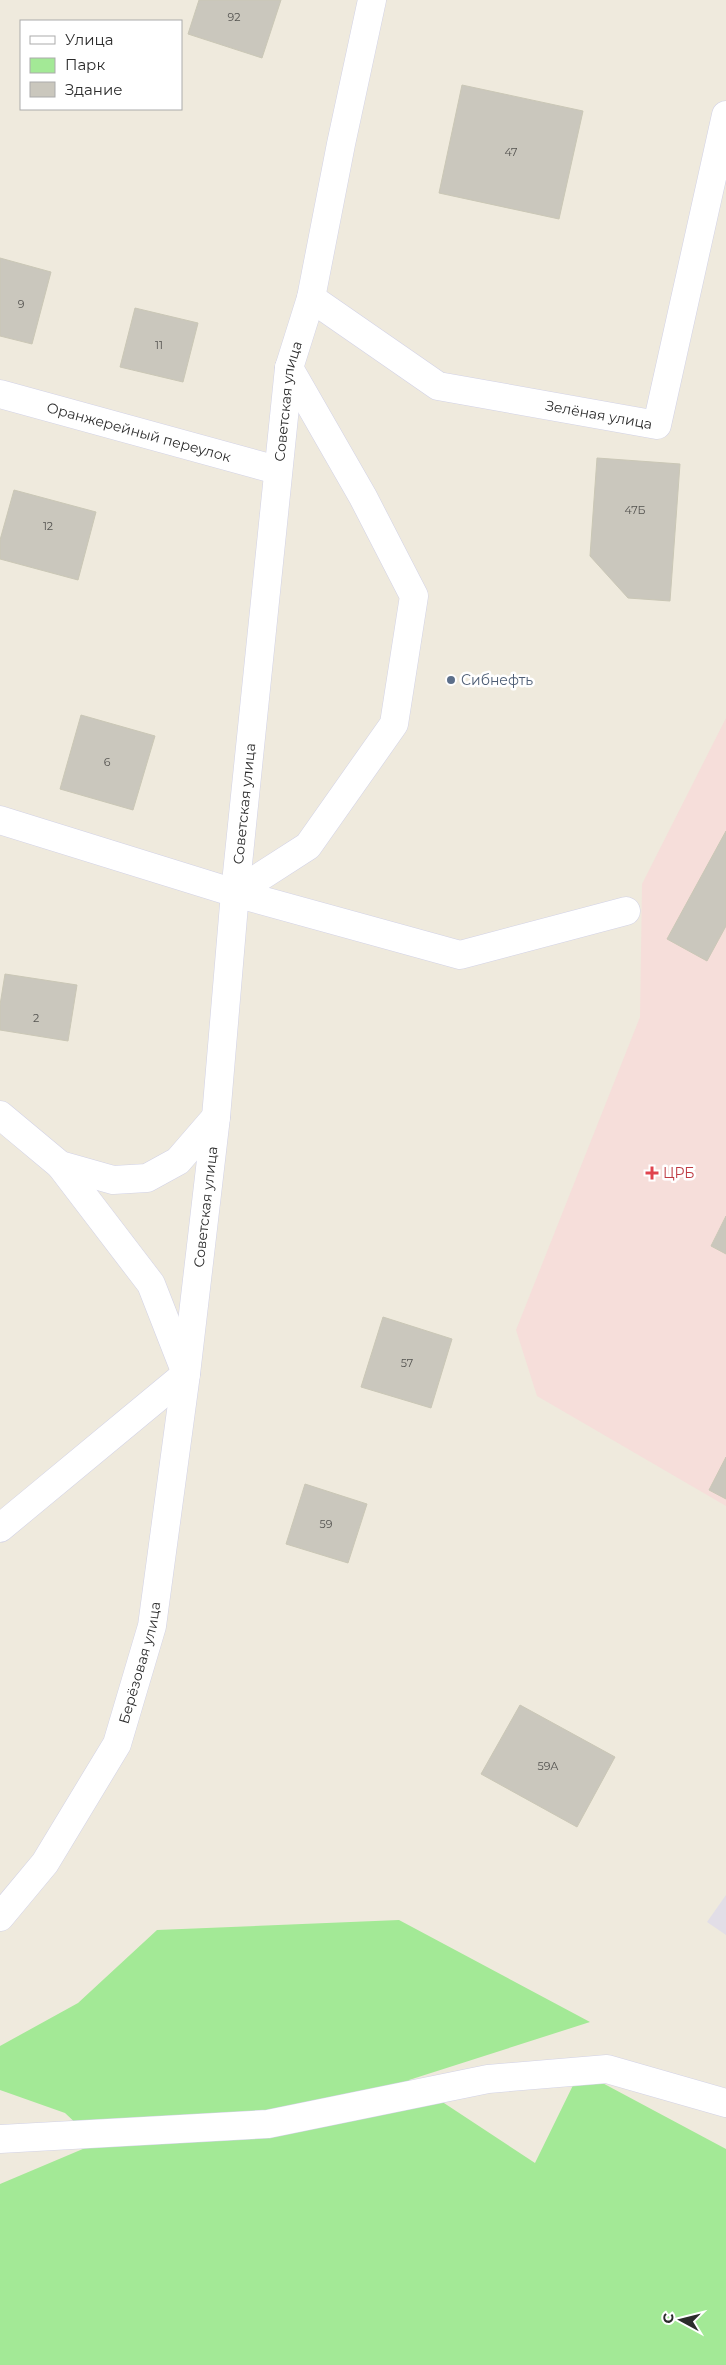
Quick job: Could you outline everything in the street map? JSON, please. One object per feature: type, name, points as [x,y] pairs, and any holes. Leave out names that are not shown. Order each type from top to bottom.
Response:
[{"type":"street","name":"Советская улица","points":[[186,1374],[216,1117],[235,893],[277,470],[290,368],[311,298],[372,0]]},
{"type":"street","name":"Зелёная улица","points":[[311,298],[438,386],[657,426],[726,116]]},
{"type":"street","points":[[235,893],[308,846],[394,724],[414,596],[363,497],[290,368]]},
{"type":"street","name":"Оранжерейный переулок","points":[[0,394],[277,470]]},
{"type":"street","points":[[0,820],[235,893],[460,955],[626,911]]},
{"type":"street","points":[[0,1115],[60,1165],[151,1284],[186,1374],[0,1528]]},
{"type":"street","points":[[60,1165],[113,1180],[147,1178],[178,1161],[216,1117]]},
{"type":"street","name":"Берёзовая улица","points":[[0,1917],[45,1863],[117,1744],[152,1626],[186,1374]]},
{"type":"street","points":[[0,2139],[268,2124],[488,2079],[607,2069],[726,2103]]},
{"type":"shaded area","name":"ЦРБ","points":[[726,718],[726,1506],[537,1396],[516,1330],[640,1017],[642,884]]},
{"type":"shaded area","points":[[726,1895],[726,1935],[707,1922]]},
{"type":"green space","points":[[399,1920],[590,2022],[409,2080],[535,2163],[580,2071],[726,2149],[726,2365],[0,2365],[0,2184],[97,2143],[65,2113],[0,2090],[0,2046],[78,2003],[157,1930]]},
{"type":"building","points":[[199,0],[281,0],[262,58],[188,34]]},
{"type":"building","points":[[462,85],[583,111],[559,219],[439,193]]},
{"type":"building","points":[[0,258],[51,272],[32,344],[0,336]]},
{"type":"building","points":[[135,308],[198,323],[183,382],[120,367]]},
{"type":"building","points":[[597,458],[680,464],[670,601],[628,598],[590,556]]},
{"type":"building","points":[[14,490],[96,512],[78,580],[0,559],[0,540]]},
{"type":"building","points":[[81,715],[155,736],[133,810],[60,789]]},
{"type":"building","points":[[726,831],[726,926],[707,961],[667,939]]},
{"type":"building","points":[[5,974],[77,985],[68,1041],[0,1030],[0,1005]]},
{"type":"building","points":[[726,1216],[726,1254],[711,1246]]},
{"type":"building","points":[[383,1317],[452,1339],[431,1408],[361,1387]]},
{"type":"building","points":[[726,1457],[726,1499],[709,1490]]},
{"type":"building","points":[[305,1484],[367,1504],[348,1563],[286,1544]]},
{"type":"building","points":[[520,1705],[615,1757],[577,1827],[481,1774]]},
{"type":"place","name":"Сибнефть","points":[[451,680]]},
{"type":"place","name":"ЦРБ","points":[[652,1173]]}]
